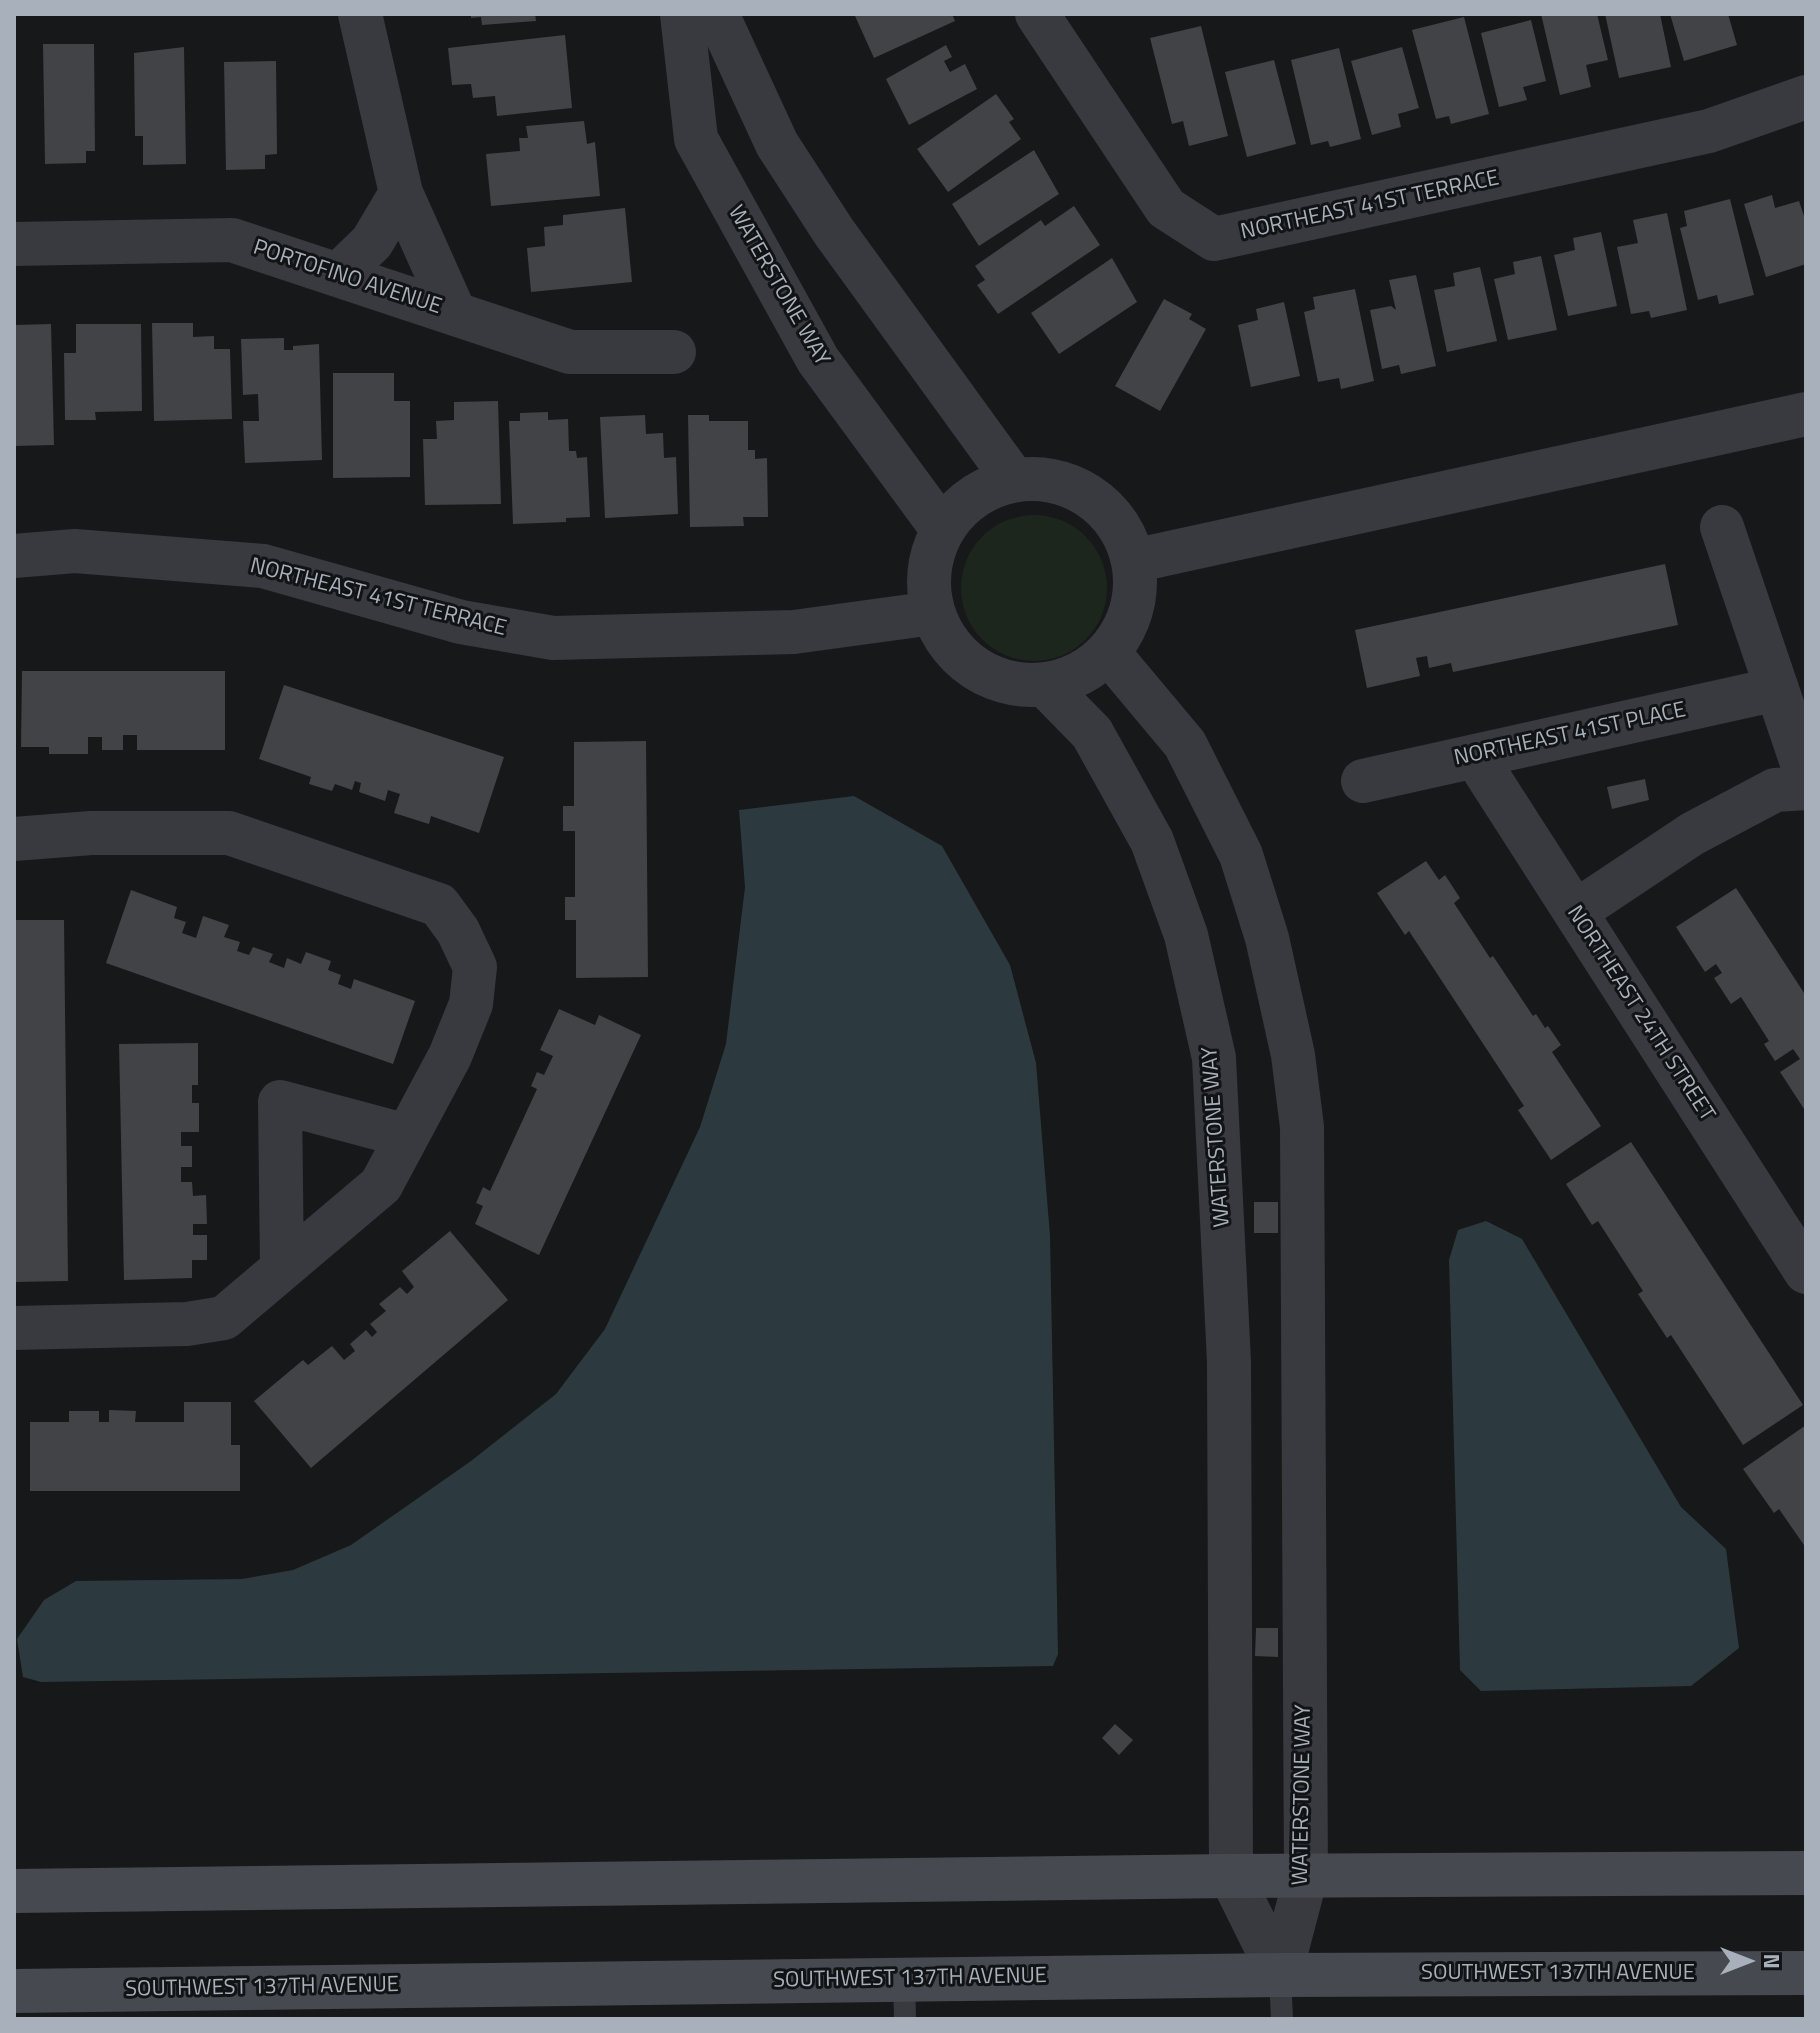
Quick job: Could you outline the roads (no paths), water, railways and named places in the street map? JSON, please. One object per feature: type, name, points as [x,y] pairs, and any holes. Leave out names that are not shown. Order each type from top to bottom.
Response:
[{"type":"main road","points":[[14,1891],[1231,1876],[1806,1873]]},
{"type":"main road","name":"SOUTHWEST 137TH AVENUE","points":[[14,1991],[905,1999],[1280,1975],[1806,1973]]},
{"type":"street","points":[[360,14],[401,193],[455,314]]},
{"type":"street","name":"WATERSTONE WAY","points":[[682,14],[696,139],[818,360],[942,529]]},
{"type":"street","points":[[717,14],[742,75],[785,157],[834,232],[1014,480]]},
{"type":"street","name":"NORTHEAST 41ST TERRACE","points":[[1037,14],[1166,208],[1214,239],[1709,131],[1806,97]]},
{"type":"street","points":[[338,275],[372,242],[401,193]]},
{"type":"street","name":"PORTOFINO AVENUE","points":[[14,244],[232,240],[570,352],[674,352]]},
{"type":"street","points":[[1133,561],[1806,414]]},
{"type":"street","points":[[1046,479],[1076,488],[1102,506],[1122,531],[1133,561],[1134,594],[1126,625],[1108,652],[1079,673],[1045,685],[1010,683],[976,670],[950,645],[933,613],[929,571],[942,529],[961,506],[986,488],[1014,480],[1046,479]]},
{"type":"street","points":[[1722,527],[1806,775]]},
{"type":"street","name":"NORTHEAST 41ST TERRACE","points":[[14,556],[75,551],[263,566],[461,622],[553,638],[794,632],[933,613]]},
{"type":"street","name":"WATERSTONE WAY","points":[[1108,652],[1185,744],[1241,855],[1267,938],[1293,1055],[1302,1127],[1306,1876],[1280,1975]]},
{"type":"street","name":"WATERSTONE WAY","points":[[1045,685],[1092,733],[1152,841],[1186,935],[1214,1058],[1229,1362],[1231,1876],[1280,1975]]},
{"type":"street","name":"NORTHEAST 41ST PLACE","points":[[1363,781],[1777,689]]},
{"type":"street","name":"NORTHEAST 24TH STREET","points":[[1475,756],[1806,1272]]},
{"type":"street","points":[[1575,912],[1692,834],[1775,790],[1806,788]]},
{"type":"street","points":[[14,839],[91,833],[229,833],[439,905],[458,931],[475,967],[471,1004],[450,1056],[381,1185],[224,1318],[187,1324],[14,1328]]},
{"type":"street","points":[[282,1268],[280,1102],[407,1136]]},
{"type":"lane","points":[[1280,1975],[1282,2019]]}]
